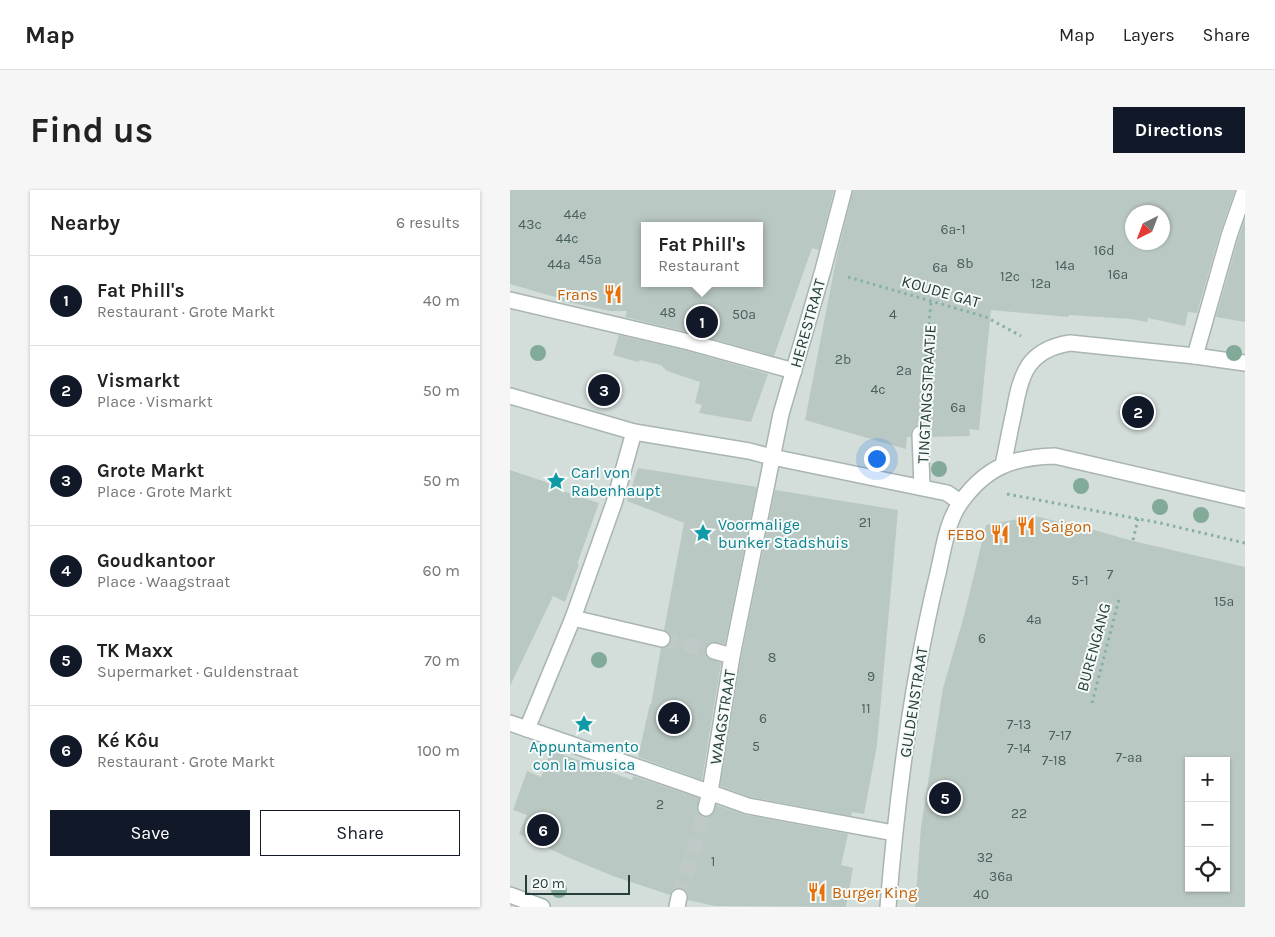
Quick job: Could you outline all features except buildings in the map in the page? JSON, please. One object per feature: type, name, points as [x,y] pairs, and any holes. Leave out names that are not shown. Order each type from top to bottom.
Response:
[{"type":"street","name":"HERESTRAAT","points":[[772,457],[781,414],[844,190]]},
{"type":"street","points":[[1195,356],[1229,236],[1245,190]]},
{"type":"street","points":[[510,300],[689,342],[794,370]]},
{"type":"street","points":[[1003,465],[1019,384],[1026,369],[1036,356],[1046,349],[1070,343],[1245,363]]},
{"type":"street","points":[[510,396],[634,432],[748,451],[947,492],[960,502]]},
{"type":"street","points":[[527,729],[573,618],[614,503],[634,432]]},
{"type":"street","name":"TINGTANGSTRAATJE","points":[[920,434],[922,487]]},
{"type":"street","name":"GULDENSTRAAT","points":[[888,907],[894,833],[916,675],[951,518],[960,502],[977,481],[996,468],[1014,460],[1034,456],[1055,456],[1245,500]]},
{"type":"street","name":"WAAGSTRAAT","points":[[706,808],[732,656],[772,457]]},
{"type":"street","points":[[573,618],[662,639]]},
{"type":"street","points":[[714,651],[732,656]]},
{"type":"street","points":[[510,723],[748,806],[894,833]]},
{"type":"street","points":[[510,894],[542,907]]},
{"type":"path","name":"KOUDE GAT","points":[[823,270],[986,317],[1046,349]]},
{"type":"path","name":"TINGTANGSTRAATJE","points":[[920,434],[931,301]]},
{"type":"path","points":[[1000,499],[1007,494],[1138,519],[1245,543]]},
{"type":"path","points":[[1133,540],[1138,519]]},
{"type":"path","name":"BURENGANG","points":[[1092,703],[1119,599]]},
{"type":"shaded area","points":[[510,190],[1237,190],[1245,192],[1245,907],[510,907]]},
{"type":"tunnel","points":[[662,639],[714,651]]},
{"type":"tunnel","points":[[679,897],[706,808]]},
{"type":"place","name":"Frans","points":[[613,294]]},
{"type":"place","name":"Fat Phill's","points":[[702,322]]},
{"type":"place","name":"Grote Markt","points":[[604,390]]},
{"type":"place","name":"Vismarkt","points":[[1138,412]]},
{"type":"place","name":"Carl von Rabenhaupt","points":[[556,481]]},
{"type":"place","name":"Saigon","points":[[1026,526]]},
{"type":"place","name":"Voormalige bunker Stadshuis","points":[[703,533]]},
{"type":"place","name":"FEBO","points":[[1000,534]]},
{"type":"place","name":"Goudkantoor","points":[[674,718]]},
{"type":"place","name":"Appuntamento con la musica","points":[[584,724]]},
{"type":"place","name":"TK Maxx","points":[[945,798]]},
{"type":"place","name":"Ké Kôu","points":[[543,830]]},
{"type":"place","name":"Burger King","points":[[817,892]]}]
